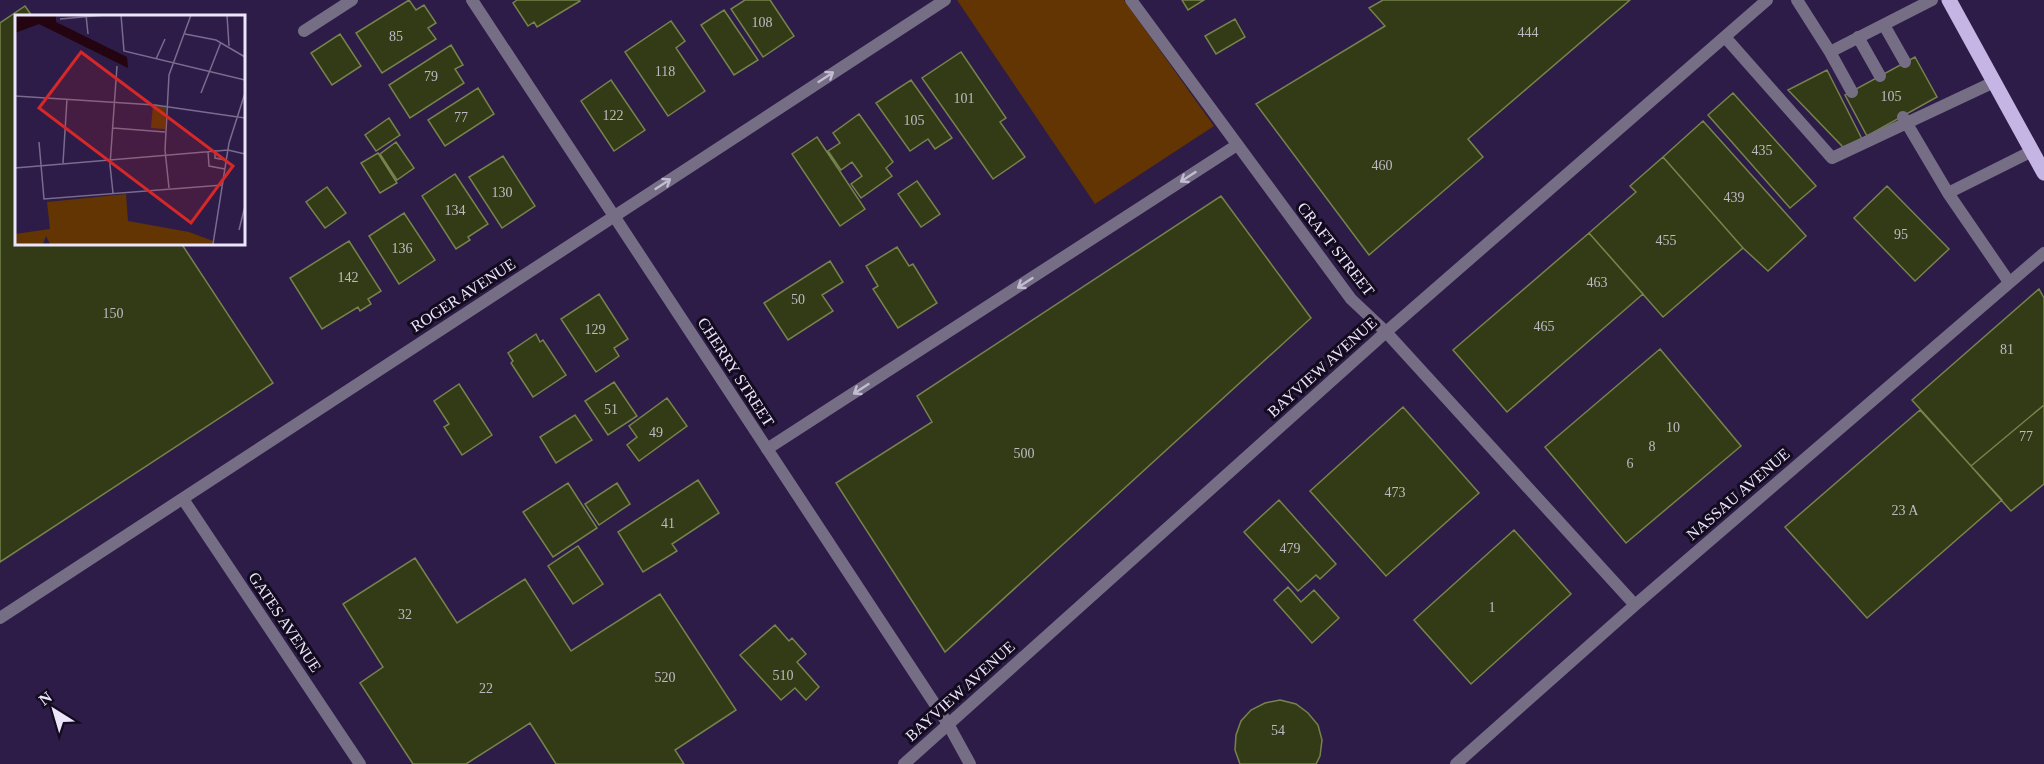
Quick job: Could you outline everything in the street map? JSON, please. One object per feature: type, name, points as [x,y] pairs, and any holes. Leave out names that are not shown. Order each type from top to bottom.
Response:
[{"type":"main road","points":[[1949,0],[2044,173]]},
{"type":"street","points":[[304,31],[352,0]]},
{"type":"street","name":"CHERRY STREET","points":[[472,0],[948,724],[970,764]]},
{"type":"street","name":"ROGER AVENUE","points":[[0,618],[945,0]]},
{"type":"street","name":"CRAFT STREET","points":[[1131,0],[1351,299],[1386,332],[1635,605]]},
{"type":"street","name":"BAYVIEW AVENUE","points":[[904,764],[1386,332],[1767,0]]},
{"type":"street","points":[[1797,0],[1830,52],[1851,92]]},
{"type":"street","points":[[1830,52],[1932,0]]},
{"type":"street","points":[[1884,25],[1905,62]]},
{"type":"street","points":[[1725,37],[1832,158],[1929,107],[1994,82]]},
{"type":"street","points":[[1858,37],[1880,76]]},
{"type":"street","points":[[1904,120],[1948,194],[2009,282]]},
{"type":"street","points":[[767,449],[1238,145]]},
{"type":"street","points":[[1948,194],[2032,151]]},
{"type":"street","name":"NASSAU AVENUE","points":[[1456,764],[1635,605],[2044,253]]},
{"type":"street","name":"GATES AVENUE","points":[[183,499],[360,764]]},
{"type":"shaded area","points":[[957,0],[1124,0],[1214,126],[1095,204]]},
{"type":"building","points":[[409,0],[416,10],[424,5],[436,23],[428,28],[436,39],[382,73],[356,33]]},
{"type":"building","points":[[517,0],[580,1],[537,27],[534,22],[528,26],[513,3]]},
{"type":"building","points":[[745,0],[770,0],[794,36],[763,57],[731,9]]},
{"type":"building","points":[[1182,0],[1204,0],[1188,10]]},
{"type":"building","points":[[1383,0],[1630,0],[1468,139],[1483,157],[1369,255],[1256,104],[1385,26],[1369,8]]},
{"type":"building","points":[[25,6],[31,15],[15,15],[15,244],[182,244],[273,383],[0,562],[0,23]]},
{"type":"building","points":[[724,10],[758,60],[734,75],[701,25]]},
{"type":"building","points":[[1235,19],[1245,37],[1216,54],[1205,36]]},
{"type":"building","points":[[671,21],[685,41],[676,48],[705,91],[668,116],[625,52]]},
{"type":"building","points":[[340,34],[361,66],[332,85],[311,53]]},
{"type":"building","points":[[451,45],[463,65],[455,69],[464,83],[410,118],[389,85]]},
{"type":"building","points":[[961,52],[1006,118],[1000,122],[1025,157],[993,179],[922,78]]},
{"type":"building","points":[[1915,57],[1937,97],[1867,136],[1845,95]]},
{"type":"building","points":[[1827,70],[1862,139],[1843,147],[1788,90]]},
{"type":"building","points":[[611,80],[645,130],[614,151],[581,101]]},
{"type":"building","points":[[911,80],[952,138],[935,149],[928,139],[910,151],[876,103]]},
{"type":"building","points":[[478,88],[494,114],[445,146],[428,120]]},
{"type":"building","points":[[1733,93],[1816,186],[1790,208],[1708,115]]},
{"type":"building","points":[[859,114],[893,162],[886,168],[892,176],[861,198],[851,184],[862,176],[852,162],[841,170],[828,151],[840,143],[833,133]]},
{"type":"building","points":[[389,118],[400,135],[376,151],[365,135]]},
{"type":"building","points":[[1703,121],[1806,236],[1768,271],[1743,248],[1663,157]]},
{"type":"building","points":[[817,137],[865,209],[840,226],[792,154]]},
{"type":"building","points":[[396,142],[414,168],[397,180],[380,154]]},
{"type":"building","points":[[378,153],[397,183],[380,193],[361,163]]},
{"type":"building","points":[[503,156],[535,206],[502,228],[469,177]]},
{"type":"building","points":[[1663,157],[1743,248],[1663,317],[1589,233],[1636,192],[1630,186]]},
{"type":"building","points":[[455,174],[488,224],[468,237],[470,240],[456,249],[422,196]]},
{"type":"building","points":[[917,181],[940,214],[921,227],[898,194]]},
{"type":"building","points":[[1887,186],[1949,249],[1915,281],[1854,218]]},
{"type":"building","points":[[327,187],[346,213],[325,228],[306,202]]},
{"type":"building","points":[[1221,196],[1311,318],[945,652],[836,483],[932,422],[917,396]]},
{"type":"building","points":[[404,213],[435,260],[399,284],[369,236]]},
{"type":"building","points":[[1589,233],[1643,294],[1507,412],[1453,350]]},
{"type":"building","points":[[349,241],[381,291],[368,299],[371,304],[360,311],[358,307],[322,329],[290,278]]},
{"type":"building","points":[[897,247],[909,266],[913,264],[937,303],[898,328],[873,289],[878,286],[866,266]]},
{"type":"building","points":[[830,261],[843,282],[822,295],[833,311],[788,340],[764,303]]},
{"type":"building","points":[[2039,289],[2044,298],[2044,405],[1971,466],[1912,400]]},
{"type":"building","points":[[599,294],[628,339],[614,348],[619,356],[596,372],[561,319]]},
{"type":"building","points":[[536,334],[540,342],[543,340],[566,375],[533,397],[511,363],[513,361],[508,353]]},
{"type":"building","points":[[1660,349],[1741,446],[1626,543],[1545,447]]},
{"type":"building","points":[[614,382],[637,416],[608,435],[585,401]]},
{"type":"building","points":[[459,384],[492,435],[462,455],[444,427],[449,424],[434,401]]},
{"type":"building","points":[[667,398],[687,426],[639,461],[627,445],[637,437],[629,426]]},
{"type":"building","points":[[2044,405],[2044,484],[2011,511],[1971,466]]},
{"type":"building","points":[[1403,407],[1479,493],[1386,576],[1310,491]]},
{"type":"building","points":[[1920,410],[2002,500],[1867,618],[1785,527]]},
{"type":"building","points":[[575,415],[592,440],[556,463],[540,437]]},
{"type":"building","points":[[698,480],[719,513],[672,544],[677,551],[643,572],[618,532]]},
{"type":"building","points":[[568,483],[597,528],[553,557],[523,512]]},
{"type":"building","points":[[617,483],[630,504],[599,525],[585,504]]},
{"type":"building","points":[[1279,500],[1336,564],[1320,579],[1316,575],[1298,591],[1244,532]]},
{"type":"building","points":[[1514,530],[1571,594],[1471,684],[1414,620]]},
{"type":"building","points":[[578,546],[603,584],[573,604],[548,566]]},
{"type":"building","points":[[415,558],[457,623],[525,579],[571,651],[660,594],[736,710],[675,750],[684,764],[556,764],[530,723],[466,764],[413,764],[360,683],[383,667],[343,604]]},
{"type":"building","points":[[1288,587],[1301,602],[1314,590],[1339,618],[1312,643],[1274,600]]},
{"type":"building","points":[[775,625],[789,641],[792,638],[806,654],[797,662],[819,687],[806,700],[795,688],[781,700],[740,655]]},
{"type":"building","points":[[1280,700],[1296,704],[1318,725],[1322,740],[1320,756],[1316,764],[1240,764],[1235,750],[1236,735],[1241,721],[1251,710],[1265,703]]}]
